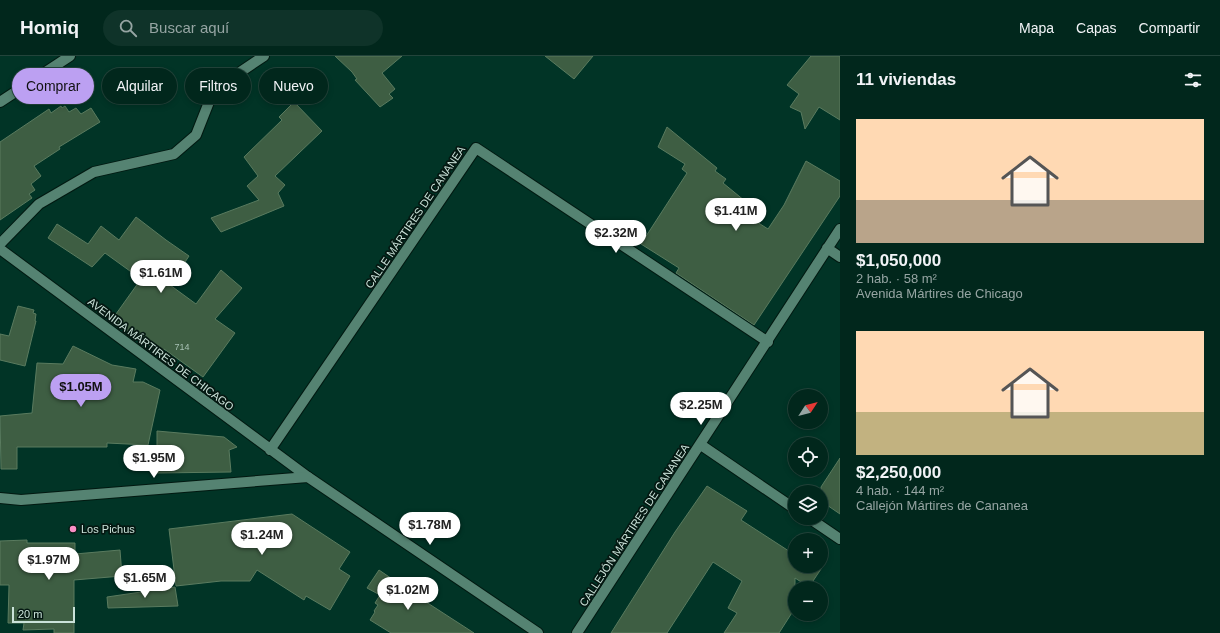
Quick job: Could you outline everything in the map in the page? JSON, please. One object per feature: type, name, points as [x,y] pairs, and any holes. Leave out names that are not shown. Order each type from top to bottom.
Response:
[{"type":"street","points":[[0,102],[70,56]]},
{"type":"street","points":[[0,244],[39,204],[94,172],[174,154],[196,134],[211,97],[227,80],[264,56]]},
{"type":"street","name":"CALLE MÁRTIRES DE CANANEA","points":[[270,450],[476,148],[768,342]]},
{"type":"street","name":"CALLEJÓN MÁRTIRES DE CANANEA","points":[[578,633],[840,229]]},
{"type":"street","points":[[827,248],[840,257]]},
{"type":"street","name":"AVENIDA MÁRTIRES DE CHICAGO","points":[[0,249],[270,450],[538,633]]},
{"type":"street","points":[[701,445],[788,504]]},
{"type":"street","points":[[0,498],[21,500],[308,477]]},
{"type":"street","points":[[819,525],[840,539]]},
{"type":"building","points":[[335,56],[402,56],[382,73],[395,89],[389,94],[393,98],[380,107],[355,80],[357,79],[352,72]]},
{"type":"building","points":[[545,56],[593,56],[574,79]]},
{"type":"building","points":[[811,56],[840,56],[840,120],[819,107],[805,129],[801,112],[790,107],[799,94],[787,85]]},
{"type":"building","points":[[292,104],[296,104],[322,131],[275,176],[285,185],[278,193],[284,206],[221,232],[211,218],[259,200],[247,186],[258,176],[244,157],[282,120],[279,117]]},
{"type":"building","points":[[61,106],[62,108],[65,106],[69,112],[76,108],[81,114],[91,108],[100,122],[59,147],[60,149],[34,166],[41,176],[31,184],[35,190],[29,194],[32,198],[0,220],[0,142],[49,109],[51,113]]},
{"type":"building","points":[[667,127],[717,168],[715,171],[726,179],[723,183],[745,201],[738,210],[768,229],[784,205],[806,161],[840,181],[840,196],[754,325],[676,273],[679,268],[641,244],[687,173],[682,169],[685,164],[658,147]]},
{"type":"building","points":[[136,217],[189,256],[170,285],[196,304],[221,270],[242,288],[215,319],[235,333],[203,377],[164,349],[162,353],[111,321],[141,279],[105,253],[92,267],[48,238],[57,224],[88,244],[101,226],[119,240]]},
{"type":"building","points":[[18,306],[34,310],[33,313],[36,314],[36,321],[25,366],[0,360],[0,334],[9,336]]},
{"type":"building","points":[[73,346],[112,365],[136,369],[133,382],[143,382],[160,390],[148,445],[107,443],[107,447],[17,447],[17,469],[1,469],[0,416],[32,413],[37,363],[63,364]]},
{"type":"building","points":[[157,431],[224,437],[237,447],[229,450],[231,472],[157,473]]},
{"type":"building","points":[[840,458],[840,514],[828,506],[828,485],[822,485]]},
{"type":"building","points":[[707,486],[747,511],[741,520],[788,550],[788,573],[818,573],[813,581],[800,581],[795,578],[795,581],[788,581],[788,619],[779,633],[724,633],[737,613],[728,608],[742,581],[713,562],[667,633],[611,633],[675,532]]},
{"type":"building","points":[[292,514],[350,552],[339,569],[350,576],[330,610],[306,596],[304,600],[257,570],[250,581],[221,581],[176,586],[169,529]]},
{"type":"building","points":[[27,540],[27,543],[75,543],[75,554],[120,550],[122,576],[74,580],[74,633],[54,633],[54,629],[23,630],[24,623],[8,623],[9,585],[0,585],[0,541]]},
{"type":"building","points":[[379,570],[474,633],[391,633],[370,620],[378,605],[375,603],[380,595],[367,588]]},
{"type":"building","points":[[175,587],[178,606],[108,608],[107,597]]},
{"type":"place","name":"Los Pichus","points":[[73,529]]}]
